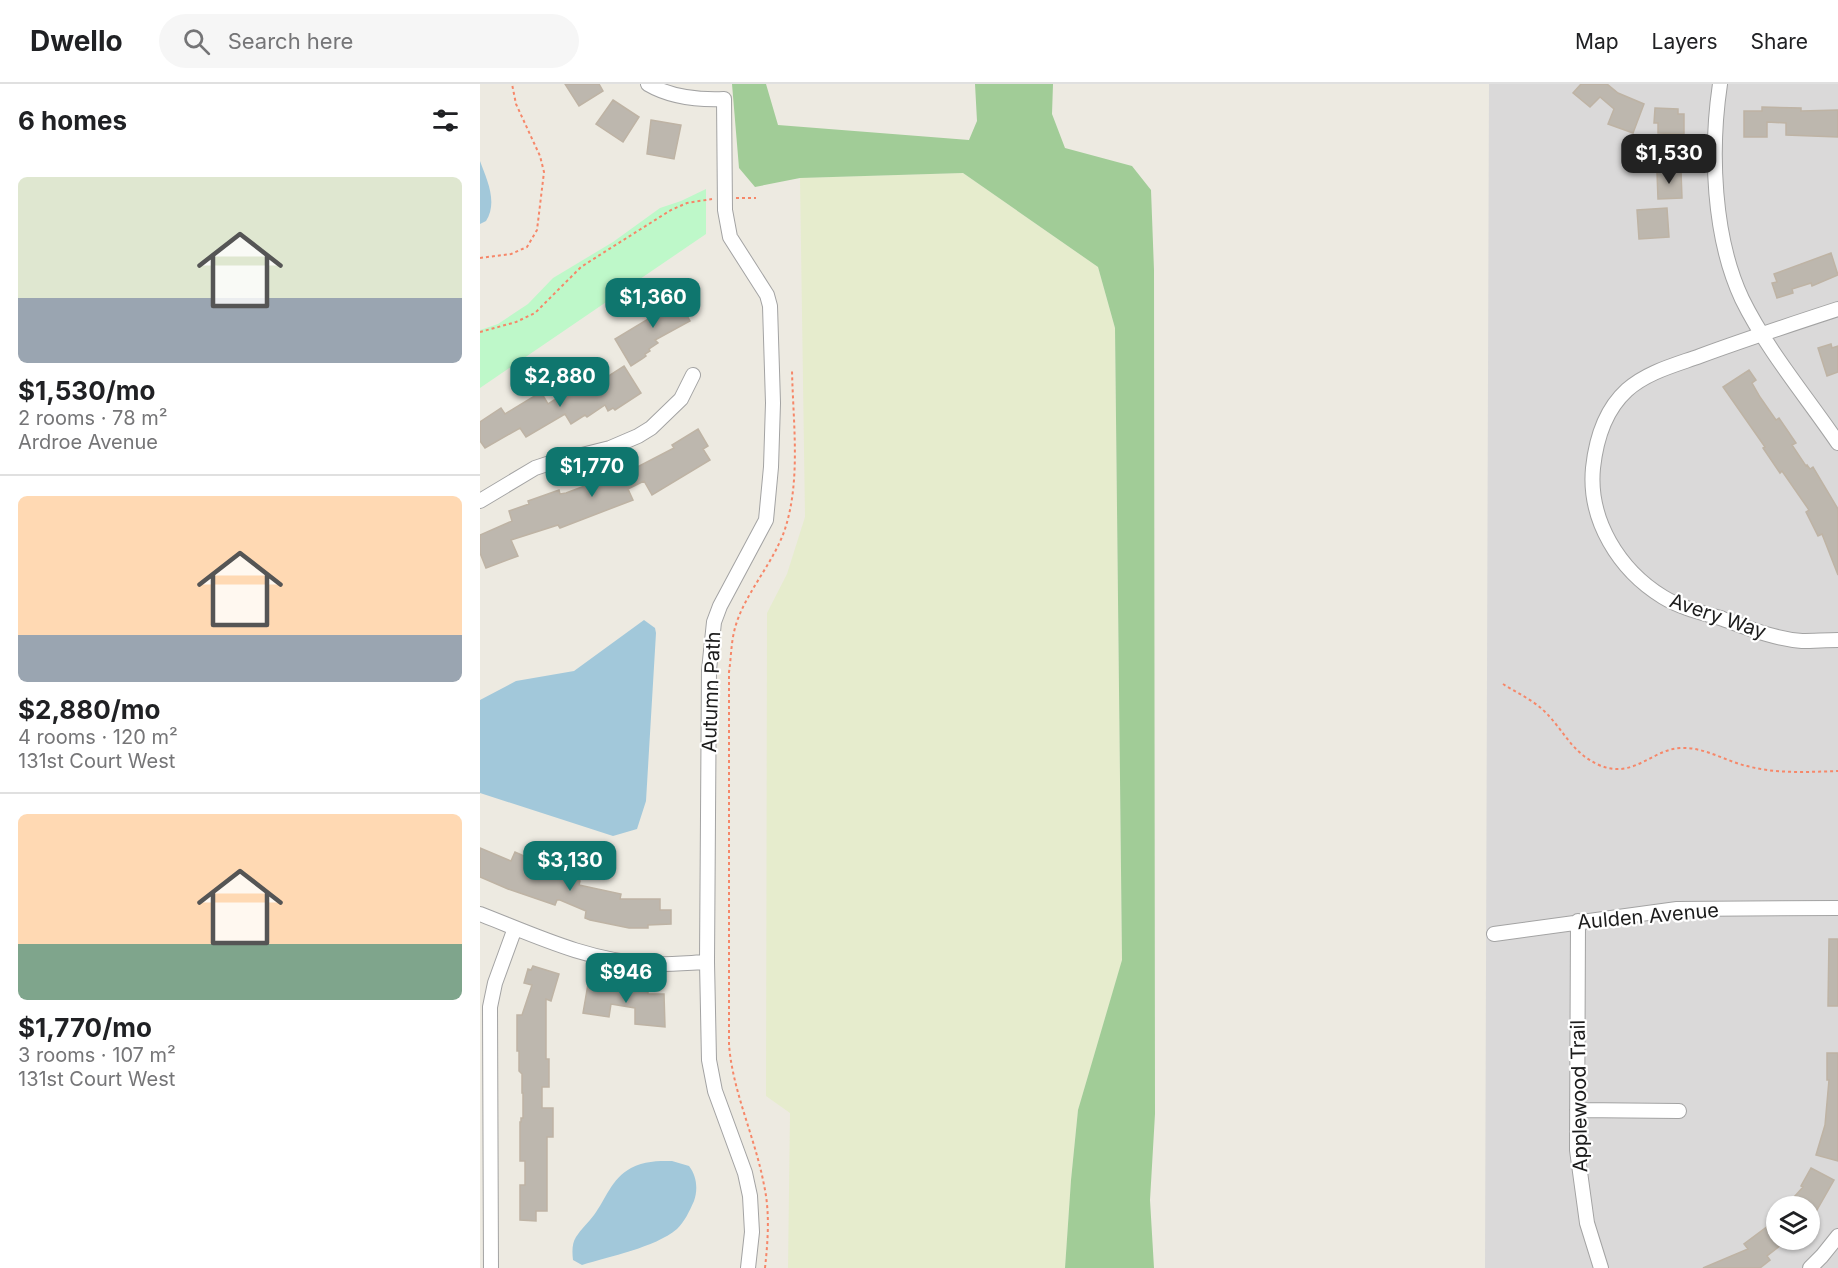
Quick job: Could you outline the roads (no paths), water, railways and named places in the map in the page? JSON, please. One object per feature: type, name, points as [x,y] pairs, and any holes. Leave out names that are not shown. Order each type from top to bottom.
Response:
[{"type":"street","name":"Autumn Path","points":[[648,84],[675,95],[724,99],[727,220],[730,237],[767,296],[773,335],[771,467],[766,520],[714,621],[709,670],[707,962],[709,1060],[714,1091],[742,1162],[750,1196],[752,1232],[748,1268]]},
{"type":"street","points":[[1720,84],[1716,170],[1719,221],[1724,248],[1742,298],[1762,333],[1838,443]]},
{"type":"street","name":"Avery Way","points":[[1838,309],[1762,333],[1651,374],[1625,392],[1601,428],[1596,445],[1593,473],[1596,506],[1601,527],[1608,542],[1630,570],[1662,596],[1679,605],[1768,634],[1800,640],[1838,640]]},
{"type":"street","points":[[480,501],[535,468],[610,448],[638,436],[651,428],[681,399],[693,375]]},
{"type":"street","name":"Aulden Avenue","points":[[1494,934],[1677,909],[1838,908]]},
{"type":"street","points":[[480,914],[574,950],[611,959],[648,964],[707,962]]},
{"type":"street","name":"Applewood Trail","points":[[1578,921],[1577,1110],[1580,1182],[1587,1222],[1601,1268]]},
{"type":"street","points":[[491,1268],[490,1007],[495,983],[515,928]]},
{"type":"street","points":[[1577,1110],[1679,1111]]},
{"type":"street","points":[[1810,1268],[1838,1236]]},
{"type":"water","points":[[480,161],[488,183],[491,206],[486,221],[480,224]]},
{"type":"water","points":[[644,620],[655,628],[656,633],[646,801],[637,829],[613,836],[480,793],[480,700],[516,681],[574,671]]},
{"type":"water","points":[[672,1161],[689,1166],[696,1183],[694,1201],[685,1220],[677,1229],[656,1241],[618,1255],[582,1265],[573,1260],[575,1239],[618,1178],[641,1164]]}]
